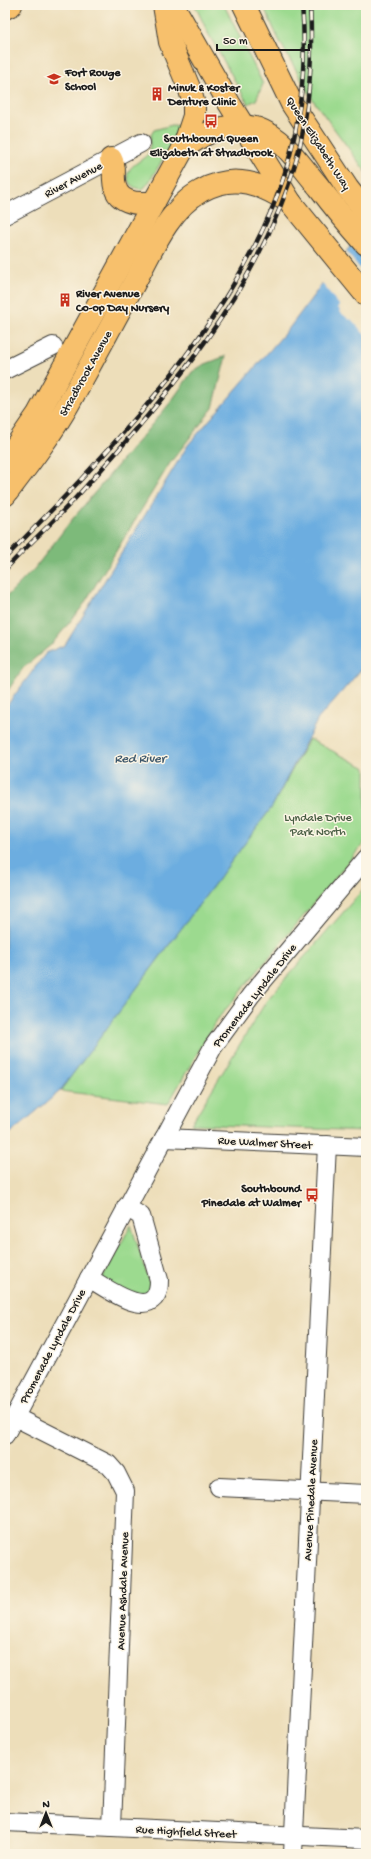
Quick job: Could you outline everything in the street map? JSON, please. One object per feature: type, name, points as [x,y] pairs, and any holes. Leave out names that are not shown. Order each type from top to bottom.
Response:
[{"type":"main road","points":[[5,8],[11,5]]},
{"type":"main road","name":"Stradbrook Avenue","points":[[5,462],[38,414],[184,148],[194,116],[194,105],[190,90],[170,42],[164,5]]},
{"type":"main road","points":[[173,5],[183,26],[291,203],[366,295]]},
{"type":"main road","name":"Queen Elizabeth Way","points":[[244,5],[292,104],[348,189],[366,212]]},
{"type":"main road","points":[[184,148],[212,130],[226,127],[244,127],[264,132],[279,141],[293,155],[366,244]]},
{"type":"main road","points":[[111,159],[115,167],[114,182],[120,196],[134,204],[154,202]]},
{"type":"main road","name":"Stradbrook Avenue","points":[[5,495],[58,421],[164,231],[183,204],[207,188],[221,183],[242,182],[264,186],[291,203]]},
{"type":"street","name":"River Avenue","points":[[5,215],[141,143]]},
{"type":"street","points":[[5,370],[53,346]]},
{"type":"street","name":"Promenade Lyndale Drive","points":[[5,1435],[213,1047],[251,995],[366,858]]},
{"type":"street","name":"Rue Walmer Street","points":[[164,1138],[366,1147]]},
{"type":"street","name":"Avenue Pinedale Avenue","points":[[293,1854],[327,1145]]},
{"type":"street","name":"Promenade Lyndale Drive","points":[[89,1278],[133,1302],[147,1302],[155,1296],[159,1285],[159,1280],[141,1216],[126,1207]]},
{"type":"street","name":"Avenue Ashdale Avenue","points":[[15,1417],[108,1464],[116,1473],[125,1491],[112,1827]]},
{"type":"street","points":[[219,1487],[366,1494]]},
{"type":"street","name":"Rue Highfield Street","points":[[5,1822],[366,1839]]},
{"type":"green space","points":[[195,5],[224,5],[263,84],[256,100],[248,104],[208,33]]},
{"type":"green space","points":[[263,5],[366,5],[366,172],[313,100],[279,40]]},
{"type":"green space","points":[[172,125],[183,126],[149,182],[143,189],[137,188],[130,184],[128,172],[149,153],[151,135],[154,130]]},
{"type":"green space","points":[[226,356],[213,408],[170,463],[82,607],[52,644],[23,668],[5,695],[5,598],[35,568],[70,522],[170,403],[192,372],[203,365]]},
{"type":"green space","name":"Lyndale Drive Park North","points":[[309,739],[366,768],[366,841],[216,1021],[168,1104],[60,1091],[272,807]]},
{"type":"green space","points":[[366,886],[366,1131],[191,1124],[267,1000]]},
{"type":"green space","points":[[131,1225],[151,1287],[144,1295],[133,1296],[102,1279]]},
{"type":"water","name":"Red River","points":[[366,225],[366,664],[318,719],[272,807],[60,1091],[5,1138],[5,708],[46,653],[65,645],[188,445],[290,327]]},
{"type":"pier","points":[[345,250],[366,276],[366,336],[351,319],[350,320],[341,313],[338,307],[340,306],[321,282]]},
{"type":"railway","points":[[5,558],[82,478],[157,393],[223,302],[251,254],[274,204],[290,156],[300,106],[302,81],[304,55],[302,5]]},
{"type":"railway","points":[[5,570],[23,550],[62,513],[113,457],[177,380],[207,339],[235,296],[260,252],[280,207],[301,142],[305,122],[311,64],[310,5]]},
{"type":"place","name":"Fort Rouge School","points":[[54,79]]},
{"type":"place","name":"Minuk & Koster Denture Clinic","points":[[157,94]]},
{"type":"place","name":"Southbound Queen Elizabeth at Stradbrook","points":[[211,121]]},
{"type":"place","name":"River Avenue Co-op Day Nursery","points":[[65,300]]},
{"type":"place","name":"Southbound Pinedale at Walmer","points":[[312,1195]]}]
